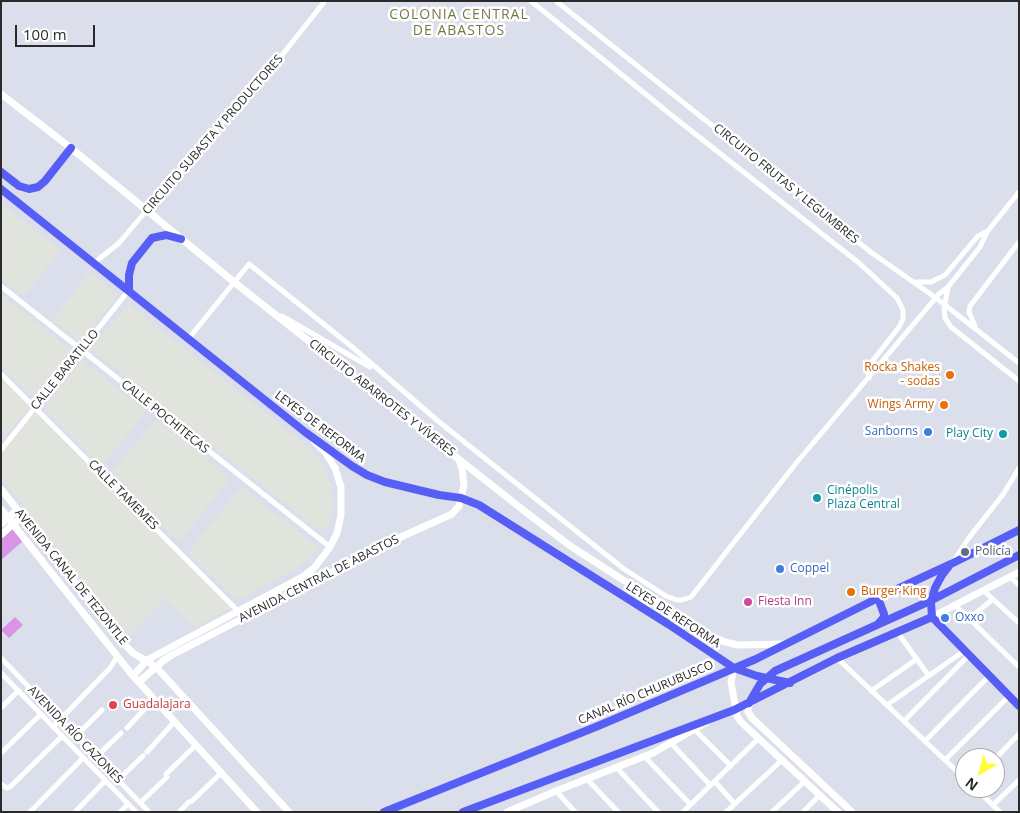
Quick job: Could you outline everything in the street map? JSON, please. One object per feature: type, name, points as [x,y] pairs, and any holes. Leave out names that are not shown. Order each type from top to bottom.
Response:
[{"type":"main road","name":"CIRCUITO ABARROTES Y VÍVERES","points":[[2,96],[71,148],[234,282],[569,545],[708,635],[738,645],[789,644]]},
{"type":"main road","points":[[1,172],[19,186],[29,189],[38,187],[71,148]]},
{"type":"main road","name":"LEYES DE REFORMA","points":[[1,189],[305,432],[367,475],[384,482],[461,498],[479,505],[668,624],[734,668],[765,678],[790,683]]},
{"type":"main road","points":[[129,290],[128,275],[132,263],[152,238],[166,235],[181,239]]},
{"type":"main road","name":"AVENIDA CENTRAL DE ABASTOS","points":[[133,676],[147,660],[304,576],[315,567],[330,547],[337,533],[342,515],[341,487],[335,468],[325,452],[305,432]]},
{"type":"main road","points":[[458,458],[464,477],[461,498]]},
{"type":"main road","name":"AVENIDA CANAL DE TEZONTLE","points":[[1,489],[123,643],[133,653],[156,667],[289,812]]},
{"type":"main road","name":"AVENIDA CENTRAL DE ABASTOS","points":[[139,682],[172,655],[392,541],[452,514],[459,506],[461,498]]},
{"type":"main road","points":[[1,509],[17,510],[1,535]]},
{"type":"main road","name":"AVENIDA CANAL DE TEZONTLE","points":[[1,509],[133,676],[257,812]]},
{"type":"main road","points":[[1,524],[10,520]]},
{"type":"main road","name":"CANAL RÍO CHURUBUSCO","points":[[384,812],[606,722],[789,644],[878,598],[1019,530]]},
{"type":"main road","points":[[852,812],[752,718],[748,712],[749,703],[765,678],[780,669],[932,600],[1019,554]]},
{"type":"main road","points":[[951,564],[938,582],[932,600],[932,617],[1019,706]]},
{"type":"main road","points":[[463,812],[477,810],[736,710],[837,658],[932,617],[1019,572]]},
{"type":"main road","points":[[877,625],[882,620],[884,614],[878,598]]},
{"type":"main road","points":[[734,668],[731,682],[740,722],[838,812]]},
{"type":"main road","points":[[507,812],[556,790],[644,756],[716,717]]},
{"type":"main road","points":[[794,771],[801,764]]},
{"type":"street","name":"CIRCUITO SUBASTA Y PRODUCTORES","points":[[94,263],[119,243],[202,145],[272,69],[325,1]]},
{"type":"street","points":[[531,1],[675,118],[859,263],[897,298],[903,310],[903,319],[899,327],[867,368],[869,378]]},
{"type":"street","name":"CIRCUITO FRUTAS Y LEGUMBRES","points":[[556,1],[864,247],[914,282],[1019,363]]},
{"type":"street","points":[[189,338],[249,264],[351,346],[379,372],[474,450],[624,570],[666,596],[677,600],[691,597],[797,462],[939,294],[948,287],[980,247],[987,232],[1019,192]]},
{"type":"street","points":[[914,282],[931,282],[945,275],[978,236],[987,232]]},
{"type":"street","points":[[976,329],[969,312],[970,306],[1019,242]]},
{"type":"street","name":"CALLE POCHITECAS","points":[[1,286],[330,547]]},
{"type":"street","points":[[948,287],[944,309],[945,318],[951,327],[1018,381]]},
{"type":"street","name":"CALLE BARATILLO","points":[[1,450],[129,290]]},
{"type":"street","points":[[268,308],[379,372]]},
{"type":"street","name":"CALLE TAMEMES","points":[[1,374],[244,618]]},
{"type":"street","points":[[951,564],[1004,493],[1019,468]]},
{"type":"street","points":[[1010,577],[1019,585]]},
{"type":"street","points":[[984,591],[1019,623]]},
{"type":"street","points":[[969,619],[993,599]]},
{"type":"street","points":[[955,605],[1019,667]]},
{"type":"street","points":[[898,633],[929,676]]},
{"type":"street","points":[[887,705],[966,653]]},
{"type":"street","points":[[904,721],[966,653]]},
{"type":"street","points":[[53,726],[110,668],[117,656]]},
{"type":"street","name":"AVENIDA RÍO CAZONES","points":[[1,658],[149,812]]},
{"type":"street","points":[[837,658],[955,770]]},
{"type":"street","points":[[871,691],[917,659]]},
{"type":"street","points":[[110,668],[125,666]]},
{"type":"street","name":"AVENIDA RÍO CAZONES","points":[[1,673],[136,812]]},
{"type":"street","points":[[925,741],[989,676]]},
{"type":"street","points":[[1,708],[18,691]]},
{"type":"street","points":[[945,760],[1009,696]]},
{"type":"street","points":[[127,728],[154,699]]},
{"type":"street","points":[[76,736],[102,710]]},
{"type":"street","points":[[1,753],[41,714]]},
{"type":"street","points":[[118,780],[175,721]]},
{"type":"street","points":[[695,730],[731,766]]},
{"type":"street","points":[[96,757],[122,733]]},
{"type":"street","points":[[1005,749],[1019,734]]},
{"type":"street","points":[[1,784],[7,788],[10,787],[62,736]]},
{"type":"street","points":[[683,812],[758,739]]},
{"type":"street","points":[[671,743],[735,804]]},
{"type":"street","points":[[140,802],[196,745]]},
{"type":"street","points":[[644,756],[690,804]]},
{"type":"street","points":[[30,812],[83,758]]},
{"type":"street","points":[[726,812],[782,760]]},
{"type":"street","points":[[616,767],[658,812]]},
{"type":"street","points":[[179,812],[221,773]]},
{"type":"street","points":[[587,779],[618,812]]},
{"type":"street","points":[[993,805],[1019,780]]},
{"type":"street","points":[[75,812],[105,781]]},
{"type":"street","points":[[772,812],[805,781]]},
{"type":"street","points":[[556,790],[575,812]]},
{"type":"street","points":[[803,812],[820,795]]},
{"type":"street","points":[[986,798],[1000,812]]},
{"type":"street","points":[[120,812],[128,804]]},
{"type":"shaded area","points":[[1,203],[60,250],[24,296],[1,279]]},
{"type":"shaded area","points":[[90,272],[118,295],[80,342],[52,320]]},
{"type":"shaded area","points":[[1,294],[72,351],[35,399],[1,366]]},
{"type":"shaded area","points":[[128,304],[312,450],[323,465],[331,484],[333,507],[329,527],[323,529],[316,528],[91,349]]},
{"type":"shaded area","points":[[82,360],[146,411],[102,466],[44,408]]},
{"type":"shaded area","points":[[1,379],[30,407],[6,435],[1,431]]},
{"type":"shaded area","points":[[34,412],[231,607],[194,627],[166,599],[128,637],[1,478],[1,452]]},
{"type":"shaded area","points":[[156,419],[230,478],[179,542],[110,474]]},
{"type":"shaded area","points":[[241,487],[319,548],[308,560],[295,569],[237,600],[188,552]]},
{"type":"shaded area","points":[[12,526],[23,541],[1,560],[1,537]]},
{"type":"shaded area","points":[[15,617],[23,625],[9,638],[1,630]]},
{"type":"place","name":"Rocka Shakes - sodas","points":[[950,375]]},
{"type":"place","name":"Wings Army","points":[[944,405]]},
{"type":"place","name":"Sanborns","points":[[928,432]]},
{"type":"place","name":"Play City","points":[[1003,434]]},
{"type":"place","name":"Cinépolis Plaza Central","points":[[817,498]]},
{"type":"place","name":"Policía","points":[[965,552]]},
{"type":"place","name":"Coppel","points":[[780,569]]},
{"type":"place","name":"Burger King","points":[[851,592]]},
{"type":"place","name":"Fiesta Inn","points":[[748,602]]},
{"type":"place","name":"Oxxo","points":[[945,618]]},
{"type":"place","name":"Guadalajara","points":[[113,705]]},
{"type":"district","name":"COLONIA CENTRAL DE ABASTOS","points":[[459,24]]}]
